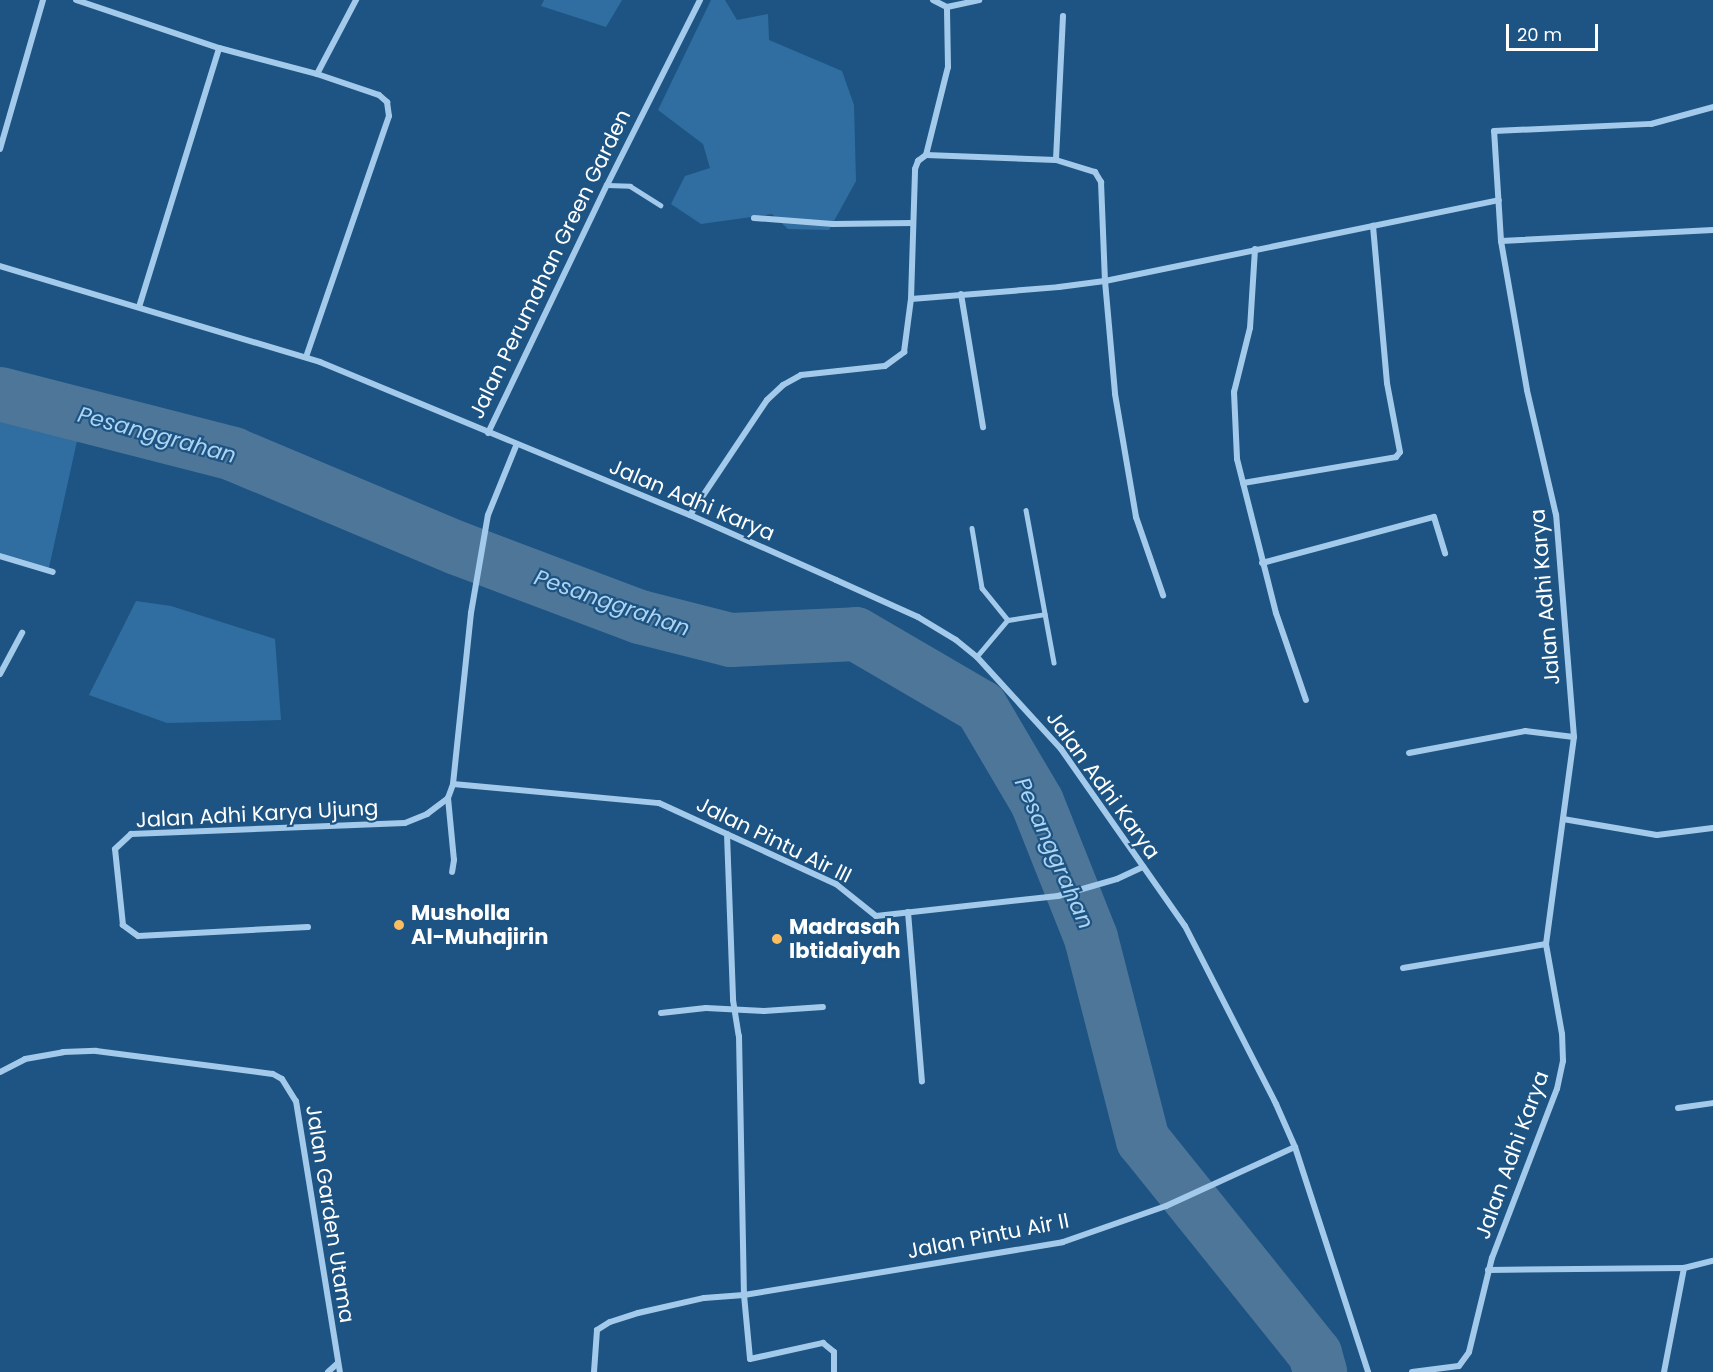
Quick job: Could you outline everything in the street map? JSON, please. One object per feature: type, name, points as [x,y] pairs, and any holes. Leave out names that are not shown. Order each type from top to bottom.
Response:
[{"type":"street","points":[[0,149],[43,0]]},
{"type":"street","points":[[76,0],[219,48],[317,74],[379,95],[387,102],[389,116],[306,357]]},
{"type":"street","points":[[317,74],[356,0]]},
{"type":"street","name":"Jalan Perumahan Green Garden","points":[[0,266],[306,357],[488,433],[607,185],[700,0]]},
{"type":"street","points":[[933,0],[947,7],[979,0]]},
{"type":"street","points":[[927,155],[948,66],[947,7]]},
{"type":"street","points":[[1056,160],[1063,16]]},
{"type":"street","points":[[139,307],[219,48]]},
{"type":"street","name":"Jalan Adhi Karya","points":[[1412,1372],[1459,1366],[1469,1352],[1488,1270],[1557,1089],[1563,1061],[1562,1034],[1546,944],[1574,736],[1556,515],[1527,390],[1501,241],[1494,131],[1651,124],[1713,107]]},
{"type":"street","points":[[690,515],[767,400],[783,385],[801,375],[885,366],[895,361],[904,352],[911,299],[915,169],[918,161],[927,155],[1056,160],[1085,167],[1099,176],[1103,198],[1105,281],[1114,394],[1136,518],[1162,595]]},
{"type":"street","points":[[911,299],[1105,281],[1499,201]]},
{"type":"street","points":[[754,218],[833,224],[913,223]]},
{"type":"street","points":[[1243,483],[1396,457],[1400,452],[1387,382],[1373,225]]},
{"type":"street","points":[[1501,241],[1713,230]]},
{"type":"street","points":[[1255,249],[1250,328],[1234,392],[1237,459],[1276,613],[1306,700]]},
{"type":"street","points":[[961,294],[983,427]]},
{"type":"street","name":"Jalan Adhi Karya","points":[[488,433],[690,515],[918,617],[957,640],[977,657],[1061,749],[1185,926],[1276,1104],[1295,1147],[1368,1372]]},
{"type":"street","points":[[452,872],[454,860],[448,798],[453,784],[471,613],[484,534],[494,495],[516,446]]},
{"type":"street","points":[[1262,562],[1434,517],[1445,553]]},
{"type":"street","points":[[0,556],[53,572]]},
{"type":"street","points":[[0,674],[22,633]]},
{"type":"street","points":[[1408,753],[1525,731],[1574,736]]},
{"type":"street","name":"Jalan Pintu Air III","points":[[453,784],[659,802],[836,884],[876,916],[1058,896],[1117,879],[1143,867]]},
{"type":"street","name":"Jalan Adhi Karya Ujung","points":[[308,927],[138,936],[123,925],[115,849],[131,834],[405,824],[427,814],[448,798]]},
{"type":"street","points":[[1563,819],[1657,835],[1713,828]]},
{"type":"street","points":[[728,834],[735,1008],[739,1036],[744,1295],[750,1359],[823,1343],[834,1352],[834,1372]]},
{"type":"street","points":[[908,912],[922,1081]]},
{"type":"street","points":[[1403,968],[1546,944]]},
{"type":"street","points":[[661,1013],[735,1008],[764,1011],[823,1006]]},
{"type":"street","name":"Jalan Garden Utama","points":[[0,1072],[25,1059],[63,1052],[96,1051],[273,1074],[282,1079],[290,1088],[297,1109],[340,1372]]},
{"type":"street","points":[[1678,1108],[1713,1103]]},
{"type":"street","name":"Jalan Pintu Air II","points":[[594,1372],[597,1330],[610,1322],[638,1312],[704,1298],[744,1295],[1063,1242],[1166,1206],[1203,1186],[1295,1147]]},
{"type":"street","points":[[1488,1270],[1684,1268],[1713,1261]]},
{"type":"street","points":[[1664,1372],[1684,1268]]},
{"type":"street","points":[[328,1372],[338,1363]]},
{"type":"lane","points":[[607,185],[630,186],[660,205]]},
{"type":"lane","points":[[1026,510],[1054,662]]},
{"type":"lane","points":[[972,528],[982,588],[1008,620]]},
{"type":"lane","points":[[977,657],[1008,620],[1045,614]]},
{"type":"shaded area","points":[[544,0],[622,0],[606,27],[541,6]]},
{"type":"shaded area","points":[[711,0],[725,0],[737,20],[768,14],[769,40],[842,71],[854,105],[856,181],[829,230],[788,229],[772,214],[701,224],[671,204],[685,176],[710,168],[703,144],[658,110]]},
{"type":"shaded area","points":[[0,411],[79,432],[48,572],[0,555]]},
{"type":"shaded area","points":[[136,601],[171,606],[275,639],[281,720],[167,723],[89,695]]},
{"type":"waterway","name":"Pesanggrahan","points":[[0,394],[233,454],[457,548],[640,617],[731,640],[856,634],[981,707],[1037,802],[1091,938],[1143,1140],[1315,1354],[1320,1372]]},
{"type":"place","name":"Musholla Al-Muhajirin","points":[[399,925]]},
{"type":"place","name":"Madrasah Ibtidaiyah","points":[[777,939]]}]
